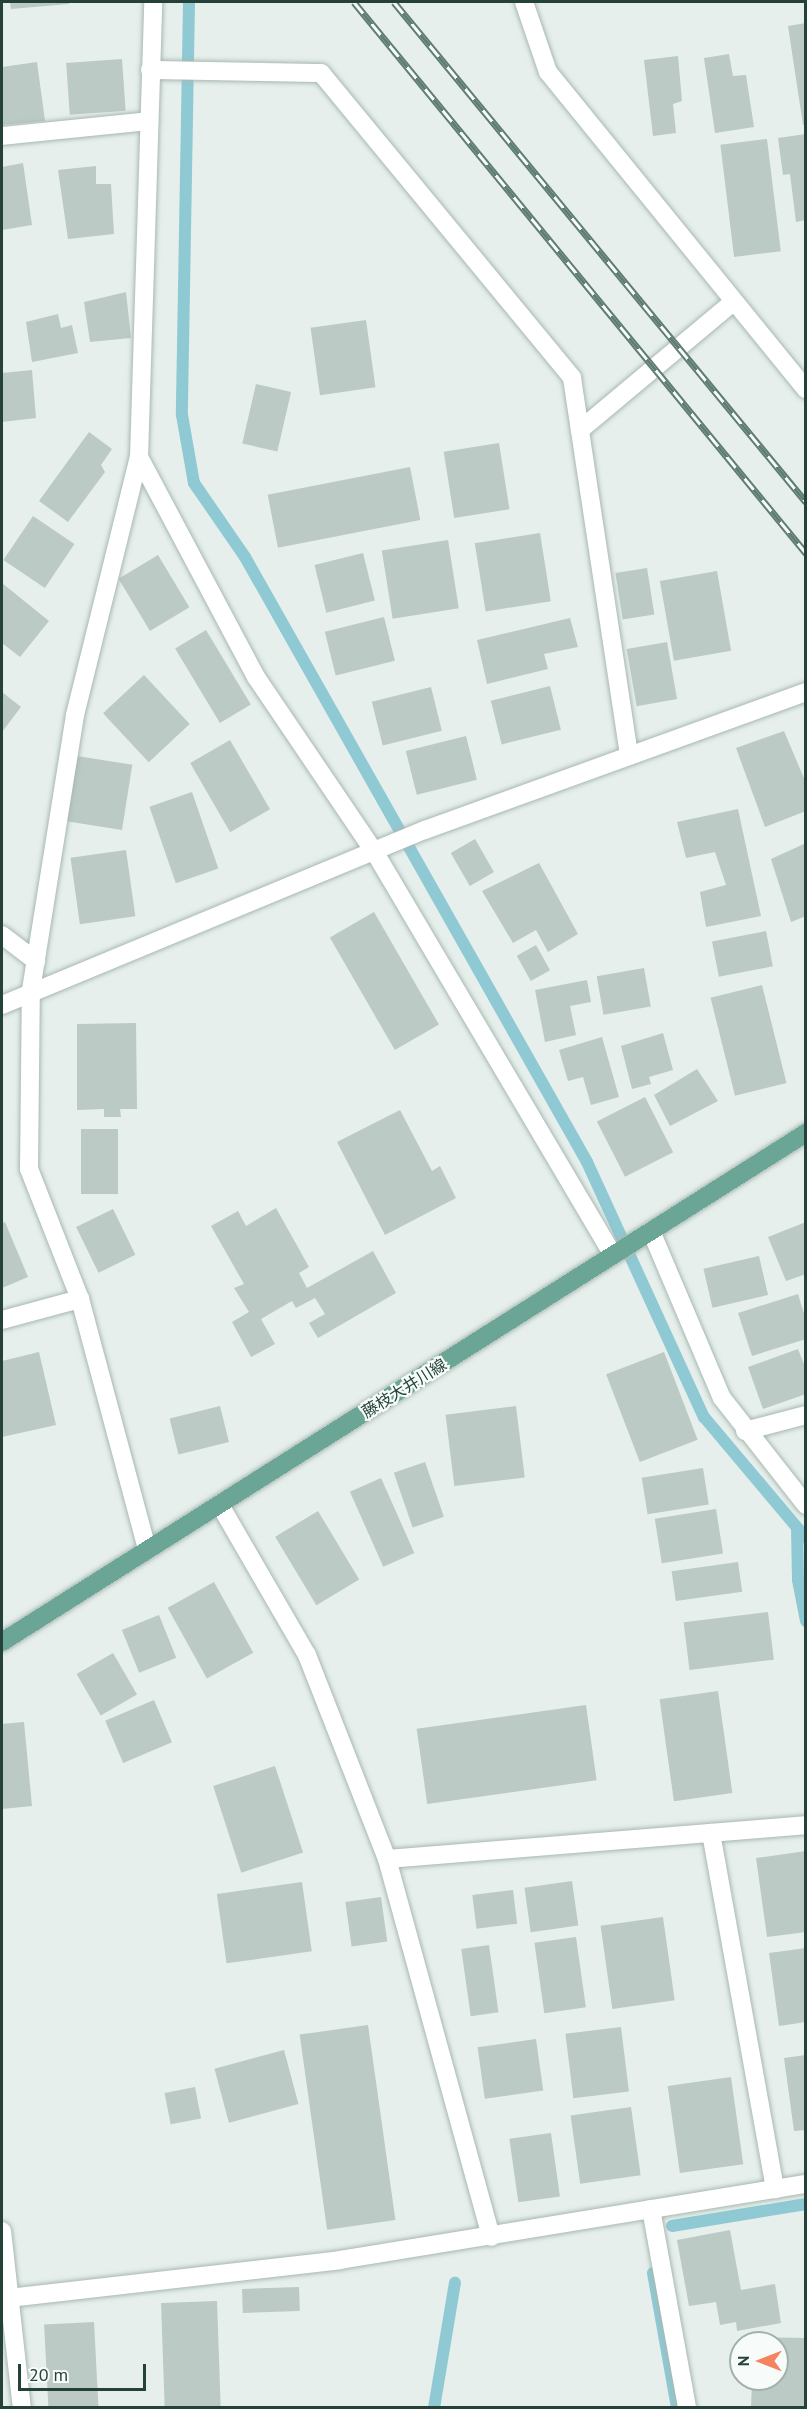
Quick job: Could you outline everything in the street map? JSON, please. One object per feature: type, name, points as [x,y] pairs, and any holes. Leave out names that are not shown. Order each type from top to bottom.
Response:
[{"type":"main road","name":"藤枝大井川線","points":[[2,1642],[806,1133]]},
{"type":"street","points":[[147,1549],[80,1299],[30,1169],[31,990],[75,715],[139,457],[153,2]]},
{"type":"street","points":[[525,2],[548,72],[806,390]]},
{"type":"street","points":[[150,70],[321,74],[572,378],[629,756]]},
{"type":"street","points":[[2,136],[148,120]]},
{"type":"street","points":[[580,430],[733,302]]},
{"type":"street","points":[[139,457],[256,677],[374,850],[614,1255]]},
{"type":"street","points":[[2,1005],[31,990],[425,830],[806,692]]},
{"type":"street","points":[[2,934],[36,961]]},
{"type":"street","points":[[651,1231],[722,1398],[745,1431],[806,1505]]},
{"type":"street","points":[[2,1320],[80,1299]]},
{"type":"street","points":[[745,1431],[806,1415]]},
{"type":"street","points":[[220,1505],[307,1655],[387,1859],[491,2237]]},
{"type":"street","points":[[387,1859],[806,1825]]},
{"type":"street","points":[[711,1833],[775,2189]]},
{"type":"street","points":[[9,2298],[340,2260],[806,2184]]},
{"type":"street","points":[[651,2210],[687,2408]]},
{"type":"street","points":[[2,2240],[22,2408]]},
{"type":"building","points":[[10,2],[69,2],[69,4],[11,9]]},
{"type":"building","points":[[806,23],[806,124],[803,125],[788,26]]},
{"type":"building","points":[[729,54],[733,76],[746,75],[754,127],[715,133],[704,58]]},
{"type":"building","points":[[678,56],[682,101],[673,104],[676,133],[653,136],[644,60]]},
{"type":"building","points":[[122,59],[126,111],[70,115],[66,63]]},
{"type":"building","points":[[37,62],[45,121],[2,125],[2,67]]},
{"type":"building","points":[[806,134],[806,220],[796,222],[790,174],[783,175],[778,138]]},
{"type":"building","points":[[767,139],[781,251],[734,257],[720,145]]},
{"type":"building","points":[[23,163],[32,225],[2,230],[2,167]]},
{"type":"building","points":[[96,166],[96,184],[111,184],[114,234],[68,239],[58,170]]},
{"type":"building","points":[[126,292],[131,338],[90,342],[84,302]]},
{"type":"building","points":[[58,314],[61,328],[72,325],[78,353],[32,362],[26,322]]},
{"type":"building","points":[[366,320],[375,387],[320,395],[311,328]]},
{"type":"building","points":[[32,370],[36,418],[2,422],[2,373]]},
{"type":"building","points":[[256,384],[291,392],[277,452],[242,443]]},
{"type":"building","points":[[89,432],[112,449],[101,465],[105,472],[68,522],[39,501]]},
{"type":"building","points":[[499,443],[509,509],[454,518],[444,452]]},
{"type":"building","points":[[410,467],[420,520],[278,548],[268,495]]},
{"type":"building","points":[[33,516],[74,544],[45,588],[3,560]]},
{"type":"building","points":[[540,533],[551,601],[486,611],[475,543]]},
{"type":"building","points":[[448,540],[459,608],[393,619],[382,550]]},
{"type":"building","points":[[363,553],[375,601],[326,613],[314,565]]},
{"type":"building","points":[[158,555],[189,607],[150,631],[119,579]]},
{"type":"building","points":[[647,568],[654,614],[623,619],[615,573]]},
{"type":"building","points":[[717,571],[731,651],[674,661],[660,581]]},
{"type":"building","points":[[2,583],[49,621],[20,657],[2,643]]},
{"type":"building","points":[[384,617],[395,661],[336,675],[325,632]]},
{"type":"building","points":[[570,618],[578,647],[544,654],[548,669],[487,684],[477,640]]},
{"type":"building","points":[[206,630],[251,705],[220,723],[175,649]]},
{"type":"building","points":[[667,642],[677,699],[637,706],[627,649]]},
{"type":"building","points":[[144,675],[190,724],[149,762],[103,713]]},
{"type":"building","points":[[550,686],[561,730],[502,744],[491,701]]},
{"type":"building","points":[[431,687],[442,731],[383,745],[372,702]]},
{"type":"building","points":[[2,692],[21,707],[2,732]]},
{"type":"building","points":[[784,731],[806,783],[806,811],[765,827],[736,748]]},
{"type":"building","points":[[466,736],[477,780],[417,795],[406,751]]},
{"type":"building","points":[[230,740],[270,809],[230,832],[190,763]]},
{"type":"building","points":[[77,756],[132,765],[122,830],[67,821]]},
{"type":"building","points":[[192,792],[218,869],[176,883],[149,807]]},
{"type":"building","points":[[738,809],[761,916],[706,927],[700,892],[726,885],[715,852],[686,858],[677,822]]},
{"type":"building","points":[[475,839],[494,872],[470,886],[451,853]]},
{"type":"building","points":[[806,843],[806,916],[791,922],[771,859]]},
{"type":"building","points":[[126,850],[135,916],[80,924],[71,858]]},
{"type":"building","points":[[539,863],[578,934],[548,952],[536,930],[513,943],[482,891]]},
{"type":"building","points":[[374,912],[439,1025],[395,1050],[330,938]]},
{"type":"building","points":[[766,931],[773,966],[719,977],[712,941]]},
{"type":"building","points":[[536,945],[550,970],[531,981],[517,956]]},
{"type":"building","points":[[644,968],[651,1006],[604,1015],[597,976]]},
{"type":"building","points":[[587,980],[591,1002],[570,1006],[576,1035],[545,1042],[535,990]]},
{"type":"building","points":[[762,985],[786,1083],[735,1096],[711,998]]},
{"type":"building","points":[[136,1023],[137,1109],[120,1109],[121,1117],[104,1117],[104,1109],[77,1110],[77,1024]]},
{"type":"building","points":[[663,1033],[673,1070],[649,1077],[651,1084],[632,1089],[621,1046]]},
{"type":"building","points":[[602,1037],[619,1097],[591,1105],[583,1077],[568,1081],[559,1050]]},
{"type":"building","points":[[697,1069],[718,1101],[670,1126],[654,1095]]},
{"type":"building","points":[[645,1097],[673,1152],[625,1177],[597,1122]]},
{"type":"building","points":[[400,1110],[432,1171],[440,1166],[456,1198],[385,1235],[337,1142]]},
{"type":"building","points":[[81,1129],[118,1129],[118,1194],[81,1194]]},
{"type":"building","points":[[276,1208],[309,1267],[299,1273],[307,1288],[373,1251],[396,1293],[318,1338],[309,1323],[325,1314],[315,1298],[296,1308],[292,1301],[261,1319],[275,1344],[251,1357],[232,1322],[249,1312],[234,1288],[244,1284],[211,1226],[238,1211],[246,1226]]},
{"type":"building","points":[[113,1209],[135,1255],[99,1273],[76,1227]]},
{"type":"building","points":[[5,1222],[28,1277],[2,1288],[2,1223]]},
{"type":"building","points":[[806,1222],[806,1274],[786,1281],[768,1237]]},
{"type":"building","points":[[759,1256],[768,1295],[712,1308],[703,1269]]},
{"type":"building","points":[[798,1294],[806,1320],[806,1339],[752,1356],[738,1313]]},
{"type":"building","points":[[798,1349],[806,1369],[806,1394],[763,1409],[748,1367]]},
{"type":"building","points":[[39,1352],[56,1425],[2,1437],[2,1361]]},
{"type":"building","points":[[664,1352],[698,1440],[640,1462],[606,1374]]},
{"type":"building","points":[[220,1406],[229,1442],[178,1454],[170,1419]]},
{"type":"building","points":[[516,1406],[525,1477],[454,1486],[446,1415]]},
{"type":"building","points":[[425,1462],[444,1517],[413,1528],[394,1473]]},
{"type":"building","points":[[703,1468],[709,1505],[648,1514],[642,1478]]},
{"type":"building","points":[[381,1478],[414,1553],[383,1567],[350,1492]]},
{"type":"building","points":[[716,1509],[723,1553],[662,1563],[655,1519]]},
{"type":"building","points":[[318,1511],[359,1580],[316,1605],[275,1537]]},
{"type":"building","points":[[738,1562],[742,1592],[676,1601],[672,1571]]},
{"type":"building","points":[[214,1582],[253,1653],[207,1679],[168,1608]]},
{"type":"building","points":[[768,1612],[774,1660],[689,1670],[684,1622]]},
{"type":"building","points":[[159,1615],[176,1658],[139,1673],[122,1630]]},
{"type":"building","points":[[113,1653],[137,1695],[101,1716],[77,1674]]},
{"type":"building","points":[[718,1691],[732,1793],[674,1801],[660,1699]]},
{"type":"building","points":[[154,1700],[172,1742],[123,1763],[105,1721]]},
{"type":"building","points":[[586,1705],[597,1780],[427,1804],[417,1729]]},
{"type":"building","points":[[24,1722],[32,1806],[2,1809],[2,1724]]},
{"type":"building","points":[[275,1766],[303,1853],[241,1873],[213,1786]]},
{"type":"building","points":[[806,1851],[806,1932],[767,1937],[756,1858]]},
{"type":"building","points":[[572,1881],[578,1926],[531,1932],[524,1888]]},
{"type":"building","points":[[302,1882],[312,1951],[227,1963],[217,1894]]},
{"type":"building","points":[[513,1890],[517,1924],[476,1929],[472,1895]]},
{"type":"building","points":[[381,1897],[387,1942],[352,1947],[345,1902]]},
{"type":"building","points":[[663,1917],[675,2000],[612,2009],[601,1926]]},
{"type":"building","points":[[576,1937],[586,2007],[544,2013],[534,1943]]},
{"type":"building","points":[[489,1945],[498,2012],[471,2016],[461,1949]]},
{"type":"building","points":[[806,1948],[806,2022],[779,2026],[769,1953]]},
{"type":"building","points":[[368,2025],[395,2220],[327,2230],[300,2035]]},
{"type":"building","points":[[621,2027],[629,2092],[573,2098],[565,2034]]},
{"type":"building","points":[[536,2039],[543,2090],[485,2099],[478,2047]]},
{"type":"building","points":[[284,2050],[298,2104],[229,2123],[214,2069]]},
{"type":"building","points":[[806,2055],[806,2130],[794,2131],[784,2058]]},
{"type":"building","points":[[731,2077],[743,2164],[680,2173],[668,2086]]},
{"type":"building","points":[[195,2087],[201,2118],[171,2124],[165,2093]]},
{"type":"building","points":[[631,2107],[641,2175],[580,2184],[571,2115]]},
{"type":"building","points":[[551,2133],[560,2196],[518,2202],[509,2139]]},
{"type":"building","points":[[730,2230],[741,2290],[775,2284],[781,2323],[737,2331],[736,2322],[720,2325],[716,2302],[689,2306],[677,2240]]},
{"type":"building","points":[[299,2287],[300,2311],[243,2313],[242,2289]]},
{"type":"building","points":[[217,2301],[221,2408],[165,2408],[161,2303]]},
{"type":"building","points":[[94,2322],[99,2408],[48,2408],[44,2325]]},
{"type":"building","points":[[789,2338],[806,2338],[806,2408],[751,2408],[752,2391],[789,2391]]},
{"type":"waterway","points":[[189,2],[182,415],[194,483],[245,557],[587,1162],[704,1417],[806,1538]]},
{"type":"waterway","points":[[797,1528],[798,1580],[806,1621]]},
{"type":"waterway","points":[[672,2226],[806,2204]]},
{"type":"waterway","points":[[653,2273],[677,2408]]},
{"type":"waterway","points":[[434,2408],[455,2283]]},
{"type":"railway","points":[[354,2],[806,553]]},
{"type":"railway","points":[[394,2],[806,502]]}]
